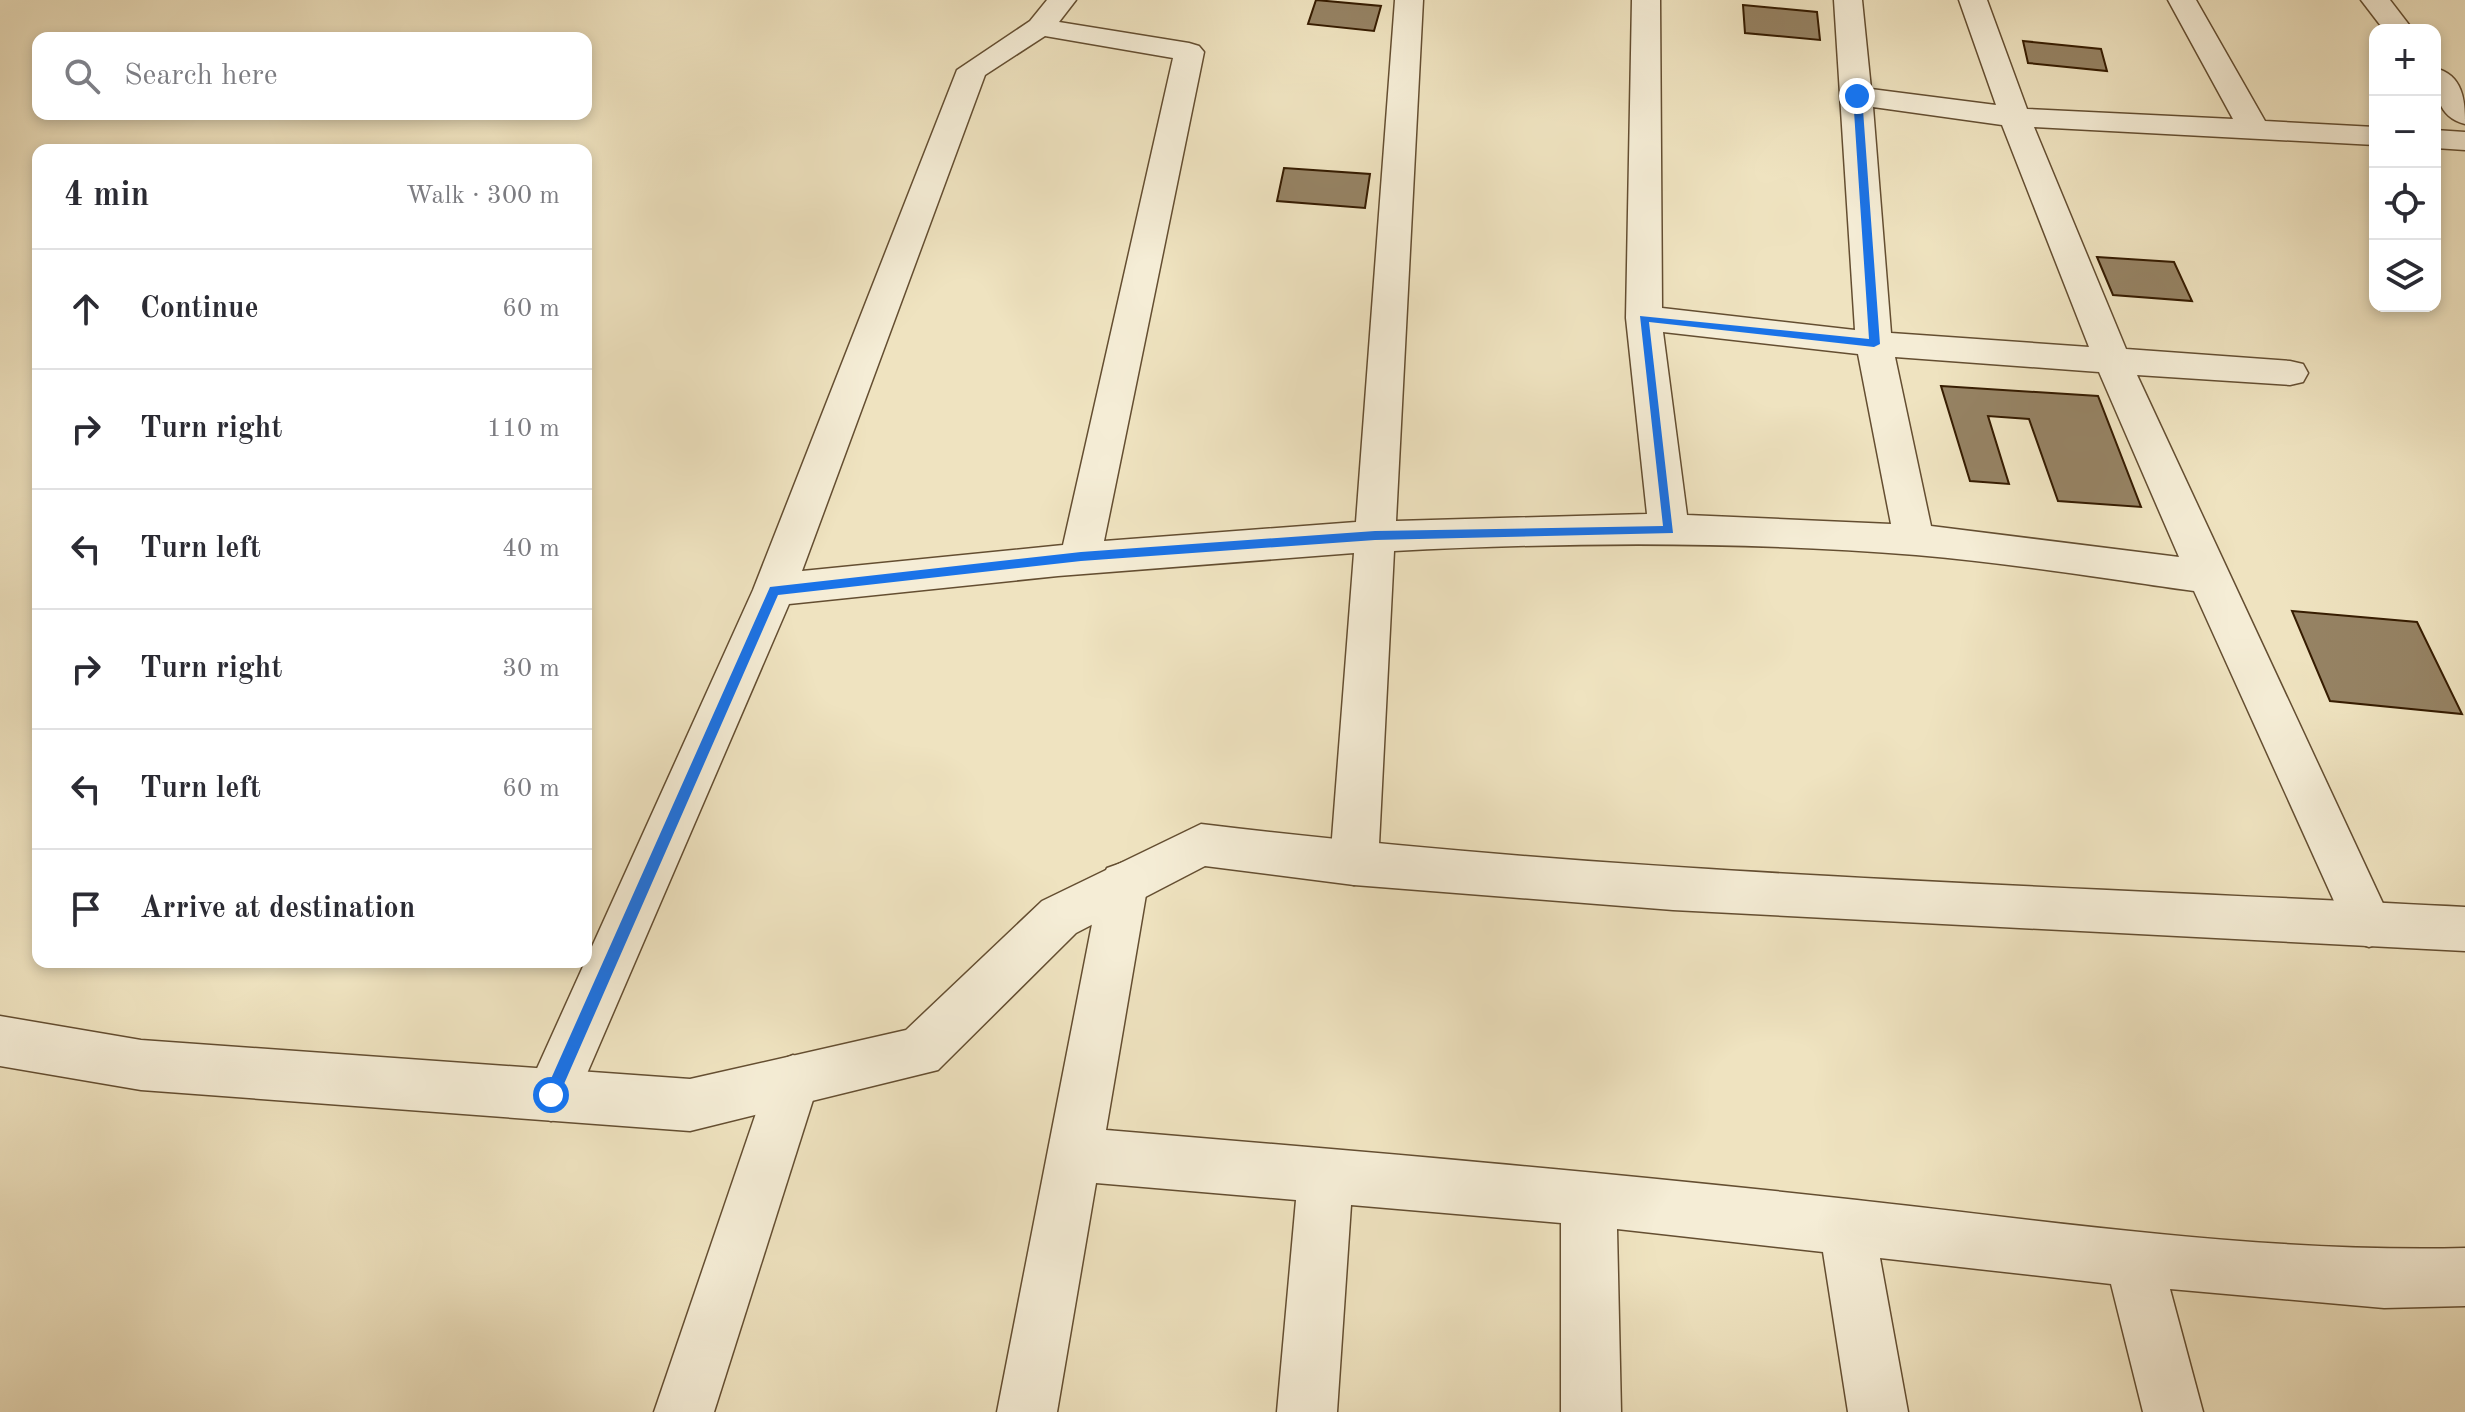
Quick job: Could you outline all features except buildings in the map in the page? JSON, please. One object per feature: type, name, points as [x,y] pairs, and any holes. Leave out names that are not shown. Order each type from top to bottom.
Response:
[{"type":"street","points":[[1354,864],[1409,0]]},
{"type":"street","points":[[1646,0],[1644,318],[1669,530]]},
{"type":"street","points":[[1818,0],[1848,1],[1874,344],[1914,540]]},
{"type":"street","points":[[1973,0],[2013,117],[2115,360],[2208,577],[2369,925]]},
{"type":"street","points":[[2182,0],[2254,129]]},
{"type":"street","points":[[2375,0],[2394,24]]},
{"type":"street","points":[[551,1095],[774,590],[972,70],[1051,13],[1189,52],[1081,556]]},
{"type":"street","points":[[2441,85],[2465,115]]},
{"type":"street","points":[[1857,96],[2013,117],[2369,136]]},
{"type":"street","points":[[2441,139],[2465,141]]},
{"type":"street","points":[[1644,318],[1874,344],[2290,373]]},
{"type":"street","points":[[774,590],[1081,556],[1375,536],[1669,530],[1914,540],[2208,577]]},
{"type":"street","points":[[0,1041],[141,1065],[690,1105],[920,1052],[1059,917],[1201,845],[1354,864],[1673,888],[2369,925],[2460,938]]},
{"type":"street","points":[[1027,1412],[1124,883]]},
{"type":"street","points":[[684,1412],[793,1081]]},
{"type":"street","points":[[1074,1154],[1589,1198],[2133,1258],[2384,1279],[2465,1277]]},
{"type":"street","points":[[1307,1412],[1326,1176]]},
{"type":"street","points":[[1589,1198],[1591,1412]]},
{"type":"street","points":[[1847,1228],[1878,1412]]},
{"type":"street","points":[[2133,1258],[2173,1412]]},
{"type":"route","points":[[551,1095],[774,590],[1081,556],[1375,536],[1669,530],[1644,318],[1874,344],[1857,96]]}]
